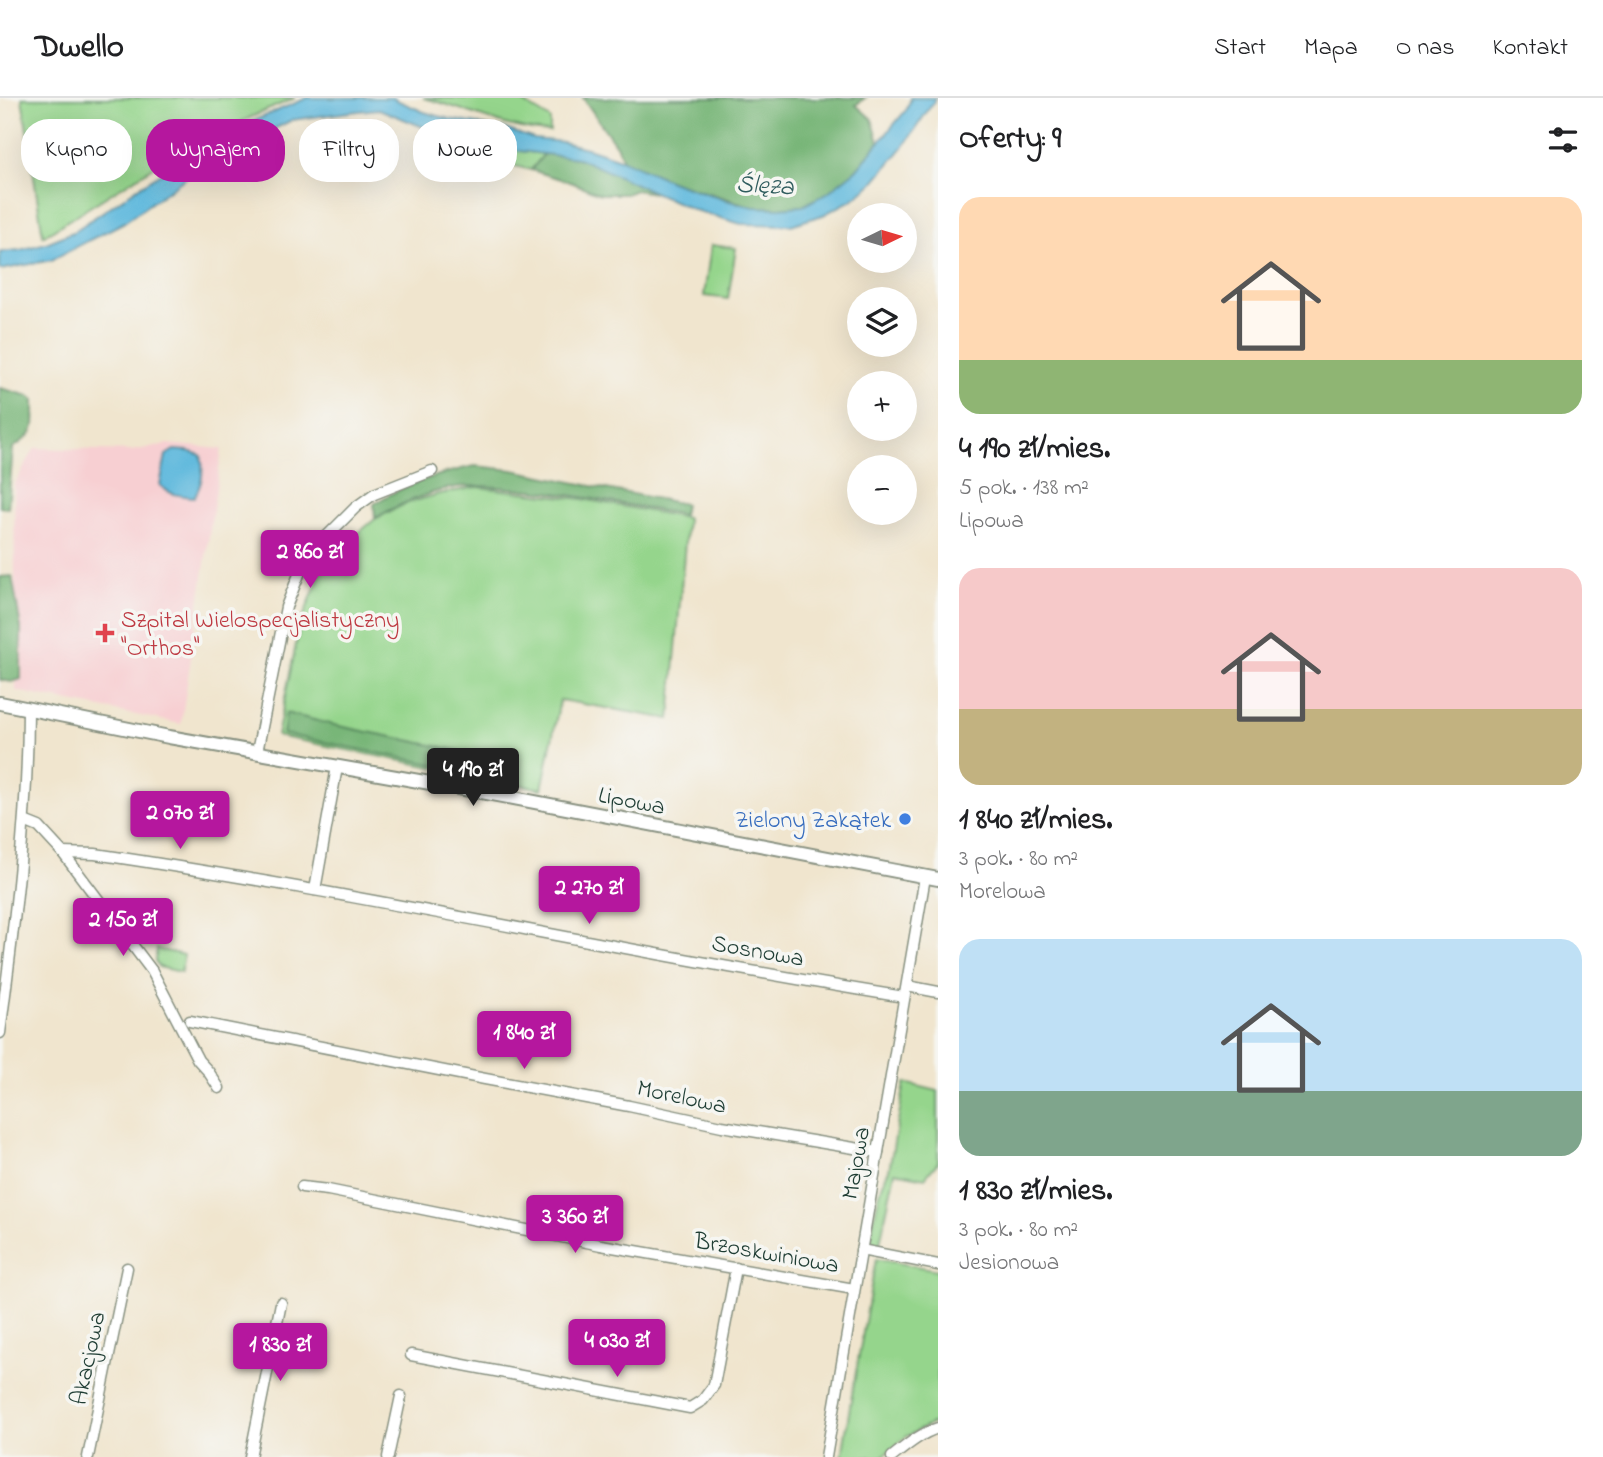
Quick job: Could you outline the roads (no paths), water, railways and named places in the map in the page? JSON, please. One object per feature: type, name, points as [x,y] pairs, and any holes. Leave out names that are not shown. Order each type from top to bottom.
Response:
[{"type":"street","points":[[257,752],[286,607],[300,572],[321,542],[356,507],[374,494],[432,471]]},
{"type":"street","name":"Lipowa","points":[[0,703],[931,878]]},
{"type":"street","points":[[0,1033],[24,821],[28,709]]},
{"type":"street","points":[[315,890],[338,767]]},
{"type":"street","points":[[24,821],[39,827],[63,853],[152,971],[198,1060],[219,1088]]},
{"type":"street","name":"Sosnowa","points":[[63,853],[95,854],[315,890],[705,963],[904,997]]},
{"type":"street","name":"Majowa","points":[[826,1457],[904,997],[931,878]]},
{"type":"street","points":[[906,986],[938,992]]},
{"type":"street","name":"Morelowa","points":[[190,1021],[722,1126],[878,1152]]},
{"type":"street","name":"Brzoskwiniowa","points":[[302,1187],[601,1245],[854,1289]]},
{"type":"street","points":[[861,1250],[938,1265]]},
{"type":"street","name":"Akacjowa","points":[[88,1457],[127,1268]]},
{"type":"street","points":[[411,1355],[690,1408],[703,1400],[714,1385],[736,1268]]},
{"type":"street","points":[[250,1457],[281,1303]]},
{"type":"street","points":[[388,1457],[401,1396]]},
{"type":"street","points":[[892,1457],[926,1433],[938,1428]]},
{"type":"water","points":[[307,98],[392,98],[449,119],[413,119],[413,123],[379,109],[292,120],[285,124],[285,119],[258,119]]},
{"type":"water","points":[[911,98],[936,98],[904,146],[872,184],[852,200],[823,215],[791,225],[741,224],[694,210],[578,158],[517,150],[517,133],[534,139],[563,142],[590,149],[729,201],[754,207],[803,206],[827,193],[856,170],[907,109]]},
{"type":"water","points":[[147,182],[180,182],[123,223],[52,260],[0,270],[0,252],[46,243],[73,232]]},
{"type":"water","points":[[174,450],[201,455],[202,477],[194,497],[171,493],[160,485],[166,455]]},
{"type":"place","name":"Szpital Wielospecjalistyczny \"Orthos\"","points":[[105,633]]},
{"type":"place","name":"Zielony Zakątek","points":[[905,819]]},
{"type":"water label","name":"Ślęza","points":[[765,184]]}]
